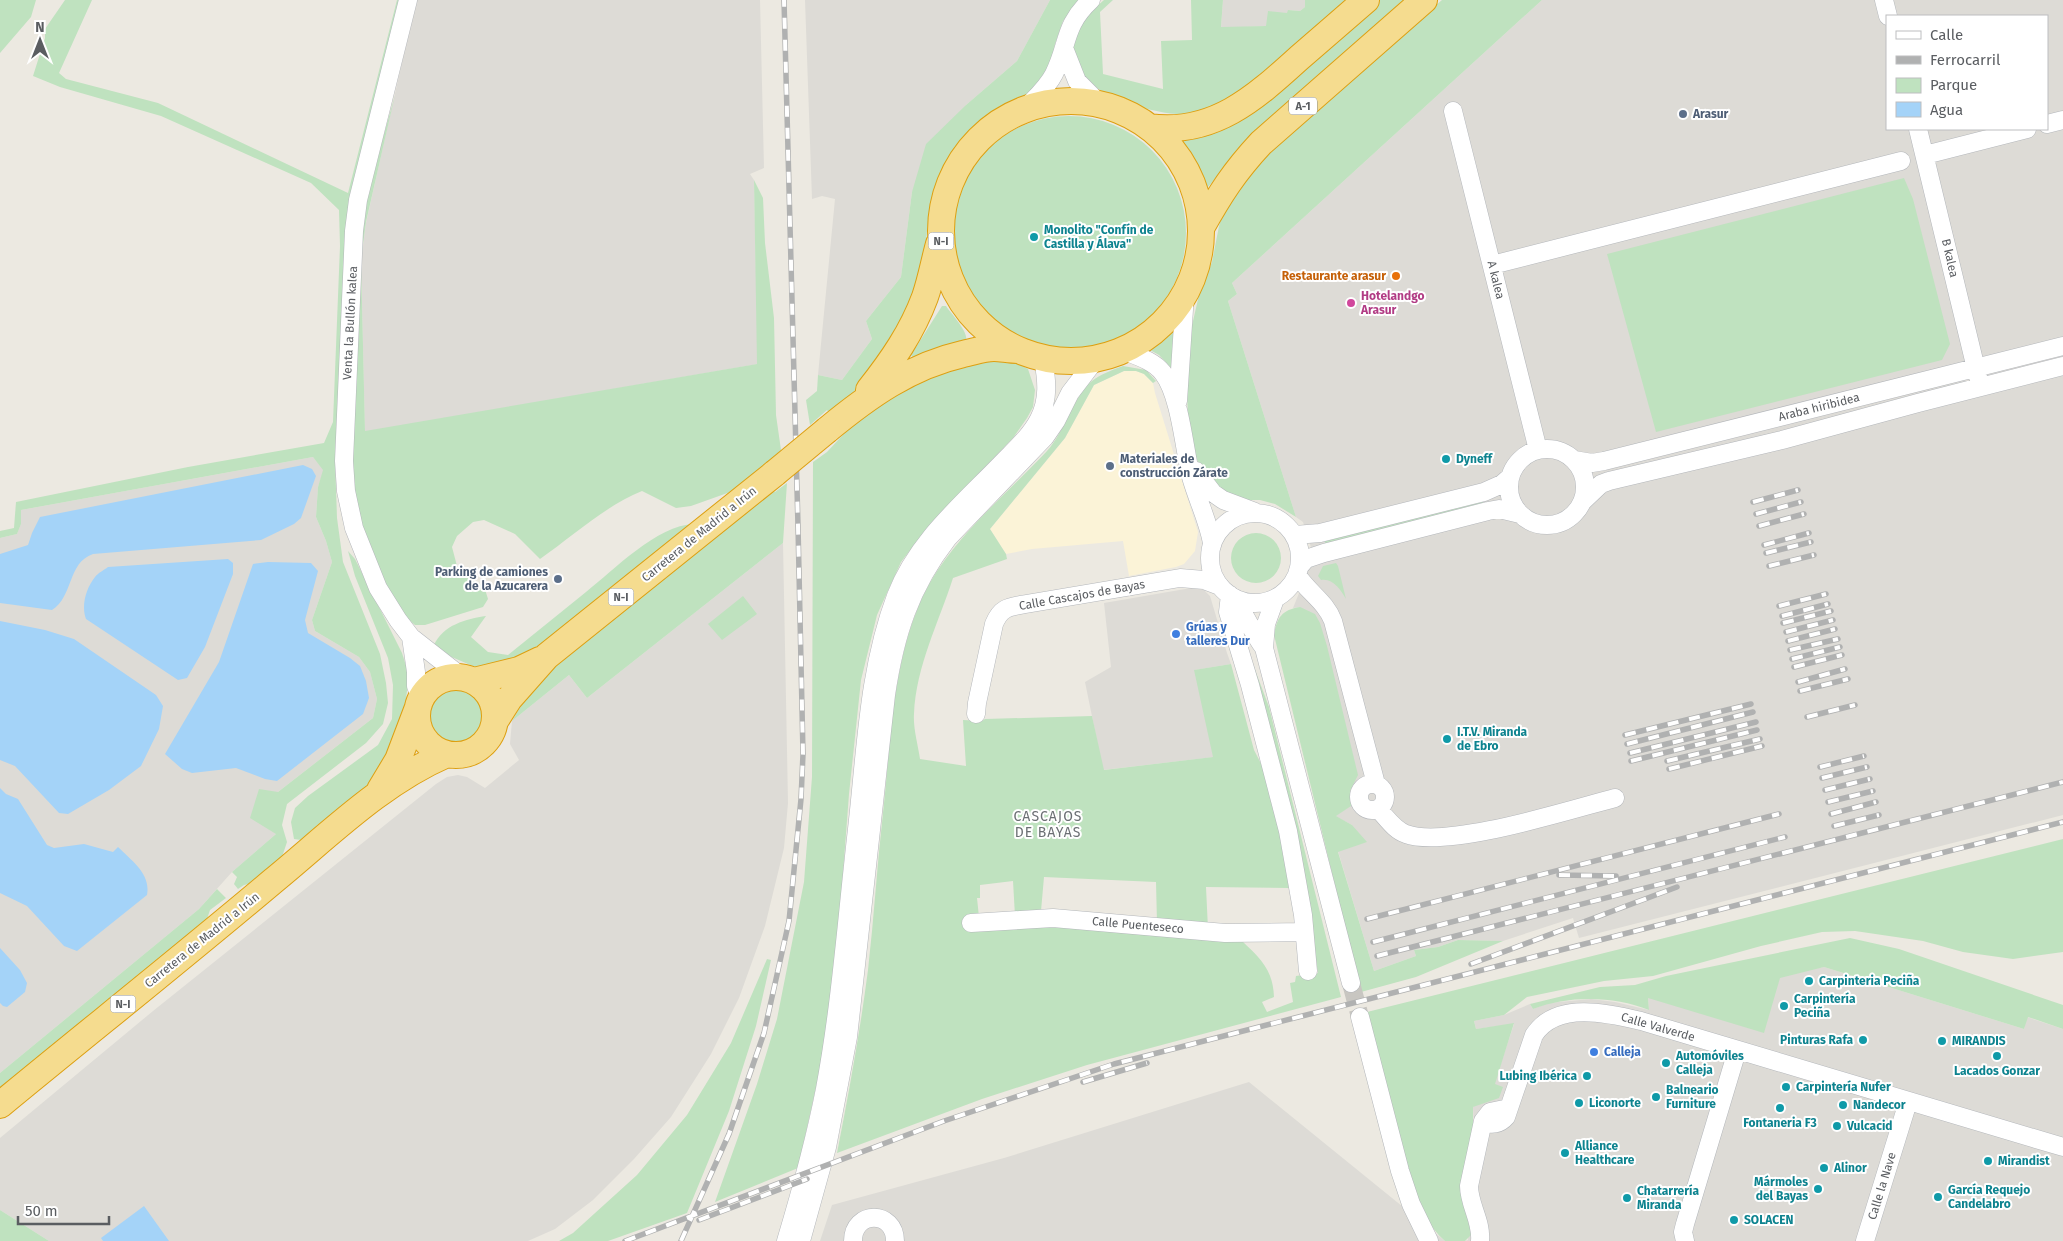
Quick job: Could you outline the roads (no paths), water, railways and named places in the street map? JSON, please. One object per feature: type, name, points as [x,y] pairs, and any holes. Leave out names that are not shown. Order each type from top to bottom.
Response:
[{"type":"highway","points":[[1149,127],[1169,130],[1192,126],[1230,113],[1270,84],[1366,0]]},
{"type":"highway","name":"A-1","points":[[1201,228],[1222,190],[1261,143],[1424,0]]},
{"type":"highway","name":"N-I","points":[[858,404],[886,369],[907,338],[926,295],[940,238],[941,215],[946,192],[955,170],[968,151],[984,134],[1003,120],[1043,104],[1062,102],[1082,102],[1101,105],[1134,118],[1149,127],[1166,143],[1181,162],[1192,183],[1199,205],[1201,228],[1200,251],[1194,273],[1185,294],[1169,317],[1148,336],[1124,350],[1096,359],[1070,362],[1043,359],[1018,350],[997,339],[978,324],[963,305],[952,284],[944,262],[940,238]]},
{"type":"highway","name":"N-I","points":[[858,404],[898,379],[922,367],[952,357],[992,348],[1018,350]]},
{"type":"highway","name":"Carretera de Madrid a Irún","points":[[547,656],[858,404]]},
{"type":"highway","name":"N-I","points":[[468,679],[519,670],[547,656]]},
{"type":"highway","name":"N-I","points":[[495,720],[510,699],[547,656]]},
{"type":"highway","points":[[446,678],[468,679],[480,685],[491,698],[494,705],[495,720],[490,734],[481,746],[468,753],[447,754],[433,747],[422,736],[417,722],[420,702],[431,686],[438,681],[446,678]]},
{"type":"highway","name":"N-I","points":[[378,793],[398,760],[420,702]]},
{"type":"highway","name":"N-I","points":[[378,793],[420,766],[447,754]]},
{"type":"highway","name":"Carretera de Madrid a Irún","points":[[0,1105],[273,882],[378,793]]},
{"type":"street","name":"Venta la Bullón kalea","points":[[408,0],[358,200],[354,231],[344,461],[346,491],[354,528],[363,554],[378,588],[411,637]]},
{"type":"street","points":[[1024,110],[1054,75],[1070,25],[1091,0]]},
{"type":"street","points":[[1884,0],[1888,15]]},
{"type":"street","points":[[1064,48],[1077,81],[1101,105]]},
{"type":"street","name":"A kalea","points":[[1453,111],[1538,450]]},
{"type":"street","points":[[2048,124],[2063,120]]},
{"type":"street","name":"B kalea","points":[[1918,130],[1980,387]]},
{"type":"street","points":[[1925,155],[2023,130]]},
{"type":"street","points":[[1492,265],[1901,161]]},
{"type":"street","points":[[1178,407],[1185,294]]},
{"type":"street","name":"Araba hiribidea","points":[[1574,460],[1592,463],[1604,461],[2063,346]]},
{"type":"street","points":[[1124,350],[1152,363],[1163,372],[1171,385],[1178,407],[1191,475],[1209,525],[1211,568],[1245,615],[1254,634],[1264,648]]},
{"type":"street","points":[[786,1241],[810,1157],[832,1047],[846,942],[872,694],[881,641],[898,590],[916,559],[947,519],[1014,450],[1039,418],[1047,392],[1043,359]]},
{"type":"street","points":[[801,1241],[829,1139],[848,1037],[886,695],[895,647],[904,616],[915,590],[935,555],[954,532],[1045,437],[1056,421],[1070,393],[1096,359]]},
{"type":"street","name":"Araba hiribidea","points":[[1582,502],[1601,484],[1609,481],[1782,440],[2063,366]]},
{"type":"street","points":[[1228,593],[1250,603],[1261,603],[1277,597],[1290,587],[1306,559],[1488,511],[1499,509],[1520,514],[1537,524],[1558,523],[1569,518],[1577,511],[1585,491],[1585,480],[1581,469],[1574,460],[1564,452],[1551,449],[1538,450],[1520,459],[1510,477],[1509,490],[1512,503],[1520,514]]},
{"type":"street","points":[[1190,465],[1213,493],[1223,500],[1278,518],[1295,535],[1299,545],[1299,570],[1304,586],[1325,605],[1333,621],[1371,780],[1360,793],[1360,801],[1365,808],[1381,810],[1394,827],[1404,833],[1415,837],[1436,838],[1488,830],[1615,798]]},
{"type":"street","points":[[1295,535],[1320,533],[1484,492],[1502,484],[1510,477]]},
{"type":"street","points":[[1211,546],[1219,531],[1228,521],[1241,514],[1255,512]]},
{"type":"street","name":"Calle Cascajos de Bayas","points":[[1180,578],[1197,565],[1211,546]]},
{"type":"street","name":"Calle Cascajos de Bayas","points":[[976,714],[994,624],[999,613],[1003,610],[1026,604],[1180,578],[1204,580],[1228,593]]},
{"type":"street","points":[[1228,593],[1228,612],[1250,685],[1288,831],[1308,970]]},
{"type":"street","points":[[1277,597],[1313,595]]},
{"type":"street","points":[[1277,597],[1266,624],[1264,648],[1351,983]]},
{"type":"street","points":[[411,637],[468,679]]},
{"type":"street","points":[[411,637],[416,686],[420,702]]},
{"type":"street","name":"Calle Puenteseco","points":[[971,923],[1053,918],[1225,933],[1304,932]]},
{"type":"street","name":"Calle Valverde","points":[[1480,1241],[1480,1226],[1470,1195],[1470,1186],[1484,1121],[1490,1112],[1509,1108],[1534,1035],[1546,1021],[1556,1016],[1576,1013],[1616,1015],[2063,1147]]},
{"type":"street","points":[[1360,1016],[1400,1170],[1412,1204],[1429,1241]]},
{"type":"street","points":[[1684,1239],[1685,1224],[1737,1051]]},
{"type":"street","name":"Calle la Nave","points":[[1865,1241],[1908,1102]]},
{"type":"street","points":[[853,1241],[855,1228],[860,1223],[880,1218],[891,1226],[895,1241]]},
{"type":"water","points":[[303,465],[312,469],[316,476],[301,518],[294,524],[261,540],[93,554],[85,558],[79,565],[74,572],[64,597],[52,610],[0,603],[0,554],[28,545],[40,517]]},
{"type":"water","points":[[228,559],[233,563],[233,574],[205,647],[187,678],[178,680],[86,619],[84,603],[89,586],[96,576],[108,567]]},
{"type":"water","points":[[268,562],[311,563],[318,571],[305,620],[308,633],[360,666],[366,681],[369,698],[363,714],[277,781],[265,779],[236,768],[192,773],[182,769],[165,754],[219,662],[253,564]]},
{"type":"water","points":[[0,621],[45,630],[74,639],[156,695],[163,706],[159,729],[141,766],[109,790],[68,814],[59,813],[15,766],[0,760]]},
{"type":"water","points":[[0,788],[6,794],[18,799],[47,845],[54,848],[84,844],[113,852],[118,847],[143,874],[146,881],[147,895],[77,951],[64,946],[27,906],[0,893]]},
{"type":"water","points":[[0,948],[20,970],[27,983],[25,992],[7,1007],[0,1003]]},
{"type":"water","points":[[144,1206],[169,1241],[103,1241],[101,1238]]},
{"type":"tunnel","points":[[1351,983],[1360,1017]]},
{"type":"railway","points":[[681,1241],[729,1134],[764,1033],[789,921],[801,799],[803,754],[784,0]]},
{"type":"railway","points":[[1753,502],[1798,490]]},
{"type":"railway","points":[[1756,514],[1801,502]]},
{"type":"railway","points":[[1759,526],[1804,514]]},
{"type":"railway","points":[[1764,545],[1809,533]]},
{"type":"railway","points":[[1766,553],[1811,542]]},
{"type":"railway","points":[[1769,566],[1814,555]]},
{"type":"railway","points":[[1779,606],[1826,594]]},
{"type":"railway","points":[[1782,616],[1828,604]]},
{"type":"railway","points":[[1783,623],[1831,611]]},
{"type":"railway","points":[[1786,632],[1833,620]]},
{"type":"railway","points":[[1788,641],[1835,629]]},
{"type":"railway","points":[[1790,650],[1838,639]]},
{"type":"railway","points":[[1792,659],[1840,647]]},
{"type":"railway","points":[[1794,667],[1842,655]]},
{"type":"railway","points":[[1798,682],[1845,669]]},
{"type":"railway","points":[[1800,691],[1848,679]]},
{"type":"railway","points":[[1625,735],[1751,704]]},
{"type":"railway","points":[[1807,717],[1855,705]]},
{"type":"railway","points":[[1627,744],[1753,712]]},
{"type":"railway","points":[[1630,753],[1756,722]]},
{"type":"railway","points":[[1631,761],[1757,730]]},
{"type":"railway","points":[[1667,761],[1760,739]]},
{"type":"railway","points":[[1669,769],[1762,746]]},
{"type":"railway","points":[[1820,767],[1864,756]]},
{"type":"railway","points":[[1822,778],[1867,767]]},
{"type":"railway","points":[[1825,790],[1870,779]]},
{"type":"railway","points":[[1377,956],[2063,782]]},
{"type":"railway","points":[[1828,802],[1873,791]]},
{"type":"railway","points":[[1831,814],[1876,802]]},
{"type":"railway","points":[[1367,919],[1779,814]]},
{"type":"railway","points":[[1834,826],[1879,815]]},
{"type":"railway","points":[[625,1241],[944,1121],[1114,1064],[2063,822]]},
{"type":"railway","points":[[1373,942],[1785,837]]},
{"type":"railway","points":[[1559,875],[1616,876]]},
{"type":"railway","points":[[1471,964],[1677,887]]},
{"type":"railway","points":[[1083,1082],[1147,1063]]},
{"type":"railway","points":[[699,1220],[807,1179]]},
{"type":"place","name":"Arasur","points":[[1683,114]]},
{"type":"place","name":"Monolito \"Confín de Castilla y Álava\"","points":[[1034,237]]},
{"type":"place","name":"Restaurante arasur","points":[[1396,276]]},
{"type":"place","name":"Hotelandgo Arasur","points":[[1351,303]]},
{"type":"place","name":"Dyneff","points":[[1446,459]]},
{"type":"place","name":"Materiales de construcción Zárate","points":[[1110,466]]},
{"type":"place","name":"Parking de camiones de la Azucarera","points":[[558,579]]},
{"type":"place","name":"Grúas y talleres Dur","points":[[1176,634]]},
{"type":"place","name":"I.T.V. Miranda de Ebro","points":[[1447,739]]},
{"type":"place","name":"Carpinteria Peciña","points":[[1809,981]]},
{"type":"place","name":"Carpintería Peciña","points":[[1784,1006]]},
{"type":"place","name":"Pinturas Rafa","points":[[1863,1040]]},
{"type":"place","name":"MIRANDIS","points":[[1942,1041]]},
{"type":"place","name":"Calleja","points":[[1594,1052]]},
{"type":"place","name":"Lacados Gonzar","points":[[1997,1056]]},
{"type":"place","name":"Automóviles Calleja","points":[[1666,1063]]},
{"type":"place","name":"Lubing Ibérica","points":[[1587,1076]]},
{"type":"place","name":"Carpintería Nufer","points":[[1786,1087]]},
{"type":"place","name":"Balneario Furniture","points":[[1656,1097]]},
{"type":"place","name":"Liconorte","points":[[1579,1103]]},
{"type":"place","name":"Nandecor","points":[[1843,1105]]},
{"type":"place","name":"Fontaneria F3","points":[[1780,1108]]},
{"type":"place","name":"Vulcacid","points":[[1837,1126]]},
{"type":"place","name":"Alliance Healthcare","points":[[1565,1153]]},
{"type":"place","name":"Mirandist","points":[[1988,1161]]},
{"type":"place","name":"Alinor","points":[[1824,1168]]},
{"type":"place","name":"Mármoles del Bayas","points":[[1818,1189]]},
{"type":"place","name":"García Requejo Candelabro","points":[[1938,1197]]},
{"type":"place","name":"Chatarrería Miranda","points":[[1627,1198]]},
{"type":"place","name":"SOLACEN","points":[[1734,1220]]},
{"type":"district","name":"CASCAJOS DE BAYAS","points":[[1048,824]]}]
